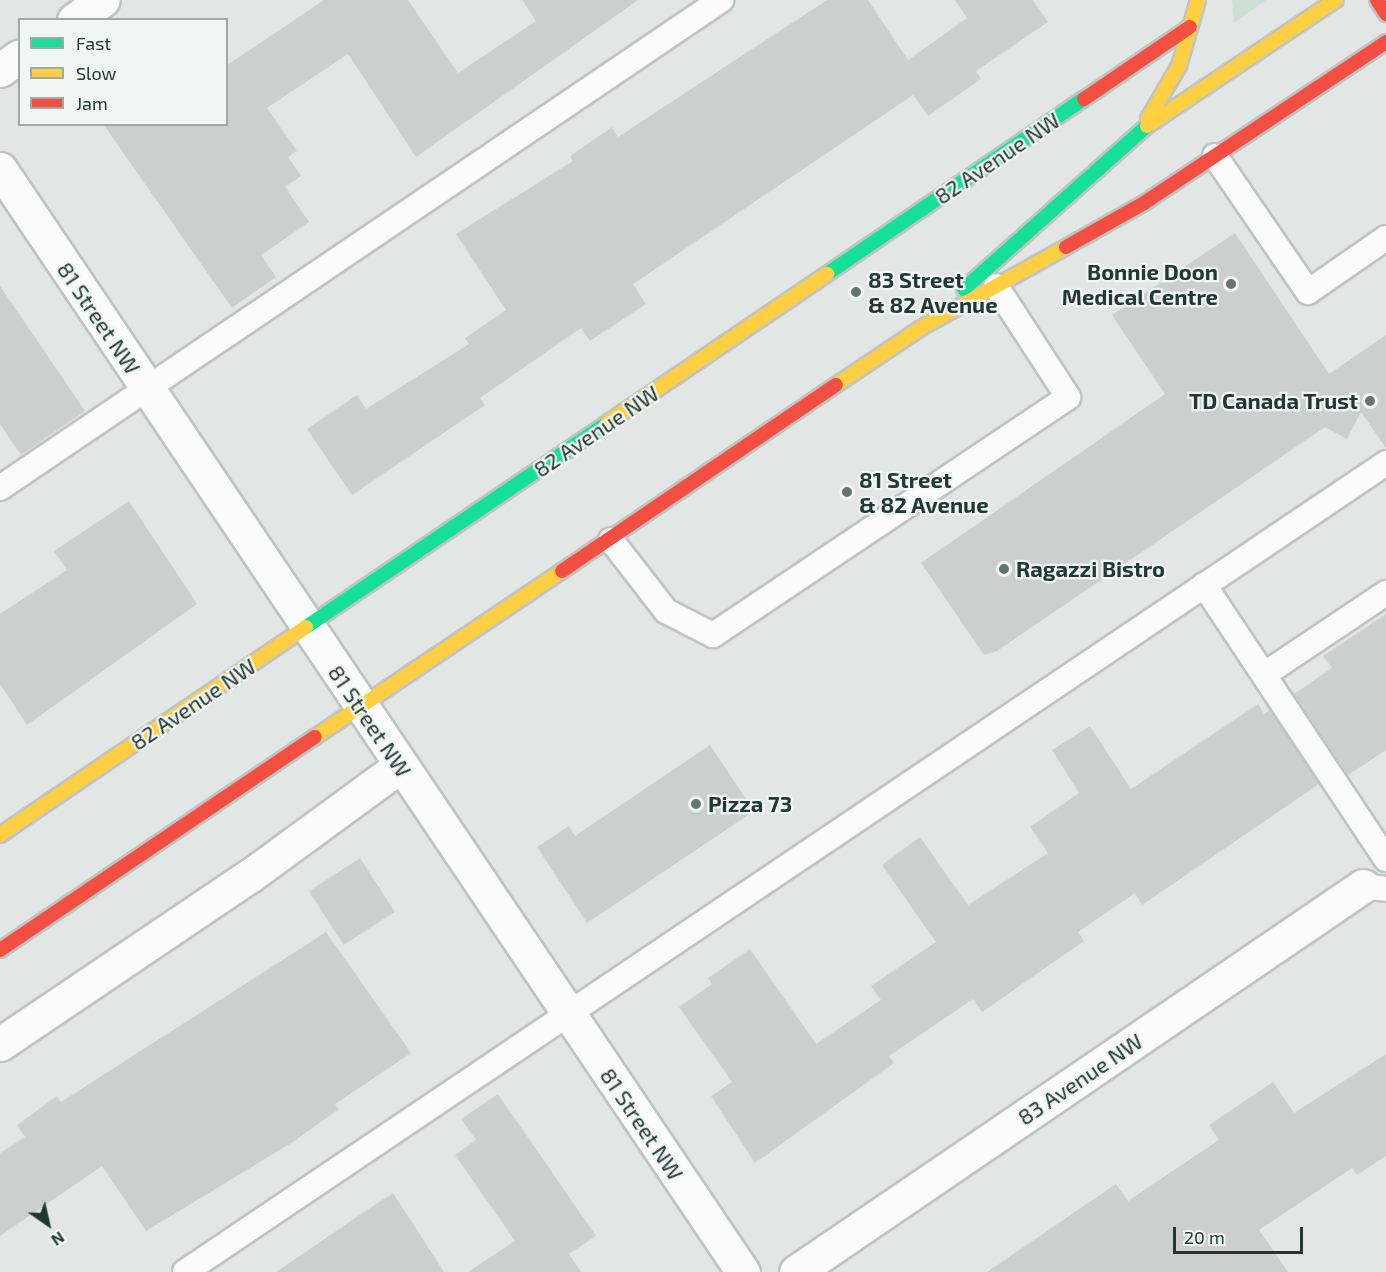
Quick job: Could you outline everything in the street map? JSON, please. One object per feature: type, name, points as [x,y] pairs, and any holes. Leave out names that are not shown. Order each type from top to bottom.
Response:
[{"type":"main road","points":[[1139,131],[1166,93],[1198,0]]},
{"type":"main road","points":[[921,328],[1139,131],[1336,0]]},
{"type":"main road","points":[[1377,0],[1386,14]]},
{"type":"main road","name":"82 Avenue NW","points":[[0,835],[1190,27]]},
{"type":"main road","points":[[0,950],[363,710],[921,328],[1215,156],[1386,42]]},
{"type":"street","points":[[77,18],[103,0]]},
{"type":"street","points":[[0,70],[18,57]]},
{"type":"street","name":"81 Street NW","points":[[0,169],[307,628],[743,1272]]},
{"type":"street","points":[[0,1044],[400,766]]},
{"type":"street","name":"83 Avenue NW","points":[[796,1272],[1375,887]]},
{"type":"lane","points":[[0,488],[721,0]]},
{"type":"lane","points":[[1215,156],[1308,292],[1386,238]]},
{"type":"lane","points":[[610,540],[666,611],[713,635],[1068,397],[996,286]]},
{"type":"lane","points":[[185,1272],[1386,463]]},
{"type":"lane","points":[[1204,585],[1386,859]]},
{"type":"lane","points":[[1265,674],[1386,593]]},
{"type":"green space","points":[[1232,0],[1266,0],[1234,23]]},
{"type":"building","points":[[324,0],[408,0],[458,73],[536,21],[522,0],[638,0],[416,157],[348,54],[267,108],[297,151],[288,157],[301,176],[285,187],[309,222],[261,255],[276,277],[232,308],[104,126],[228,126],[228,65]]},
{"type":"building","points":[[827,0],[868,0],[908,60],[967,18],[955,0],[1033,0],[1048,22],[976,71],[981,79],[928,116],[913,95],[633,284],[646,304],[590,341],[581,328],[480,398],[485,405],[352,495],[307,429],[357,395],[366,409],[469,344],[465,338],[506,310],[456,234],[573,161],[570,156],[612,127],[618,137]]},
{"type":"building","points":[[1235,233],[1329,374],[1386,335],[1386,448],[1361,412],[1347,439],[1325,427],[997,651],[984,655],[921,563],[1165,394],[1112,315]]},
{"type":"building","points":[[0,286],[85,411],[21,455],[0,424]]},
{"type":"building","points":[[129,501],[197,604],[27,725],[0,684],[0,614],[67,570],[54,551]]},
{"type":"building","points":[[1386,614],[1386,750],[1348,775],[1294,694],[1332,668],[1323,656]]},
{"type":"building","points":[[1258,704],[1264,714],[1270,710],[1319,784],[1142,905],[1135,893],[1078,932],[1084,941],[982,1012],[973,999],[889,1056],[894,1063],[755,1163],[711,1096],[732,1082],[679,1007],[712,984],[708,978],[750,949],[816,1044],[881,1000],[871,986],[936,942],[882,865],[920,837],[968,905],[1048,853],[1030,827],[1079,793],[1052,750],[1090,726],[1131,789]]},
{"type":"building","points":[[710,745],[754,811],[587,923],[537,847],[569,826],[575,836]]},
{"type":"building","points":[[360,858],[395,912],[344,945],[309,891]]},
{"type":"building","points":[[326,932],[411,1053],[335,1104],[339,1109],[293,1142],[146,1231],[102,1166],[0,1236],[0,1153],[25,1137],[17,1125],[57,1096],[61,1102]]},
{"type":"building","points":[[1386,1054],[1386,1156],[1357,1175],[1352,1168],[1259,1230],[1288,1272],[987,1272],[1116,1184],[1128,1201],[1219,1140],[1209,1125],[1273,1082],[1294,1113]]},
{"type":"building","points":[[498,1094],[596,1236],[569,1254],[581,1272],[468,1272],[515,1241],[455,1155],[476,1140],[461,1119]]},
{"type":"building","points":[[393,1193],[444,1272],[276,1272],[358,1216]]},
{"type":"traffic: fast","points":[[827,274],[1084,99]]},
{"type":"traffic: fast","points":[[964,289],[1147,126]]},
{"type":"traffic: fast","points":[[306,627],[607,423]]},
{"type":"traffic: slow","points":[[1148,119],[1179,66],[1198,0]]},
{"type":"traffic: slow","points":[[1147,126],[1336,0]]},
{"type":"traffic: slow","points":[[836,385],[921,328],[1066,247]]},
{"type":"traffic: slow","points":[[607,423],[827,274]]},
{"type":"traffic: slow","points":[[315,737],[562,571]]},
{"type":"traffic: slow","points":[[0,835],[306,627]]},
{"type":"traffic: jam","points":[[1377,0],[1386,14]]},
{"type":"traffic: jam","points":[[1084,99],[1190,27]]},
{"type":"traffic: jam","points":[[1066,247],[1144,203],[1386,42]]},
{"type":"traffic: jam","points":[[562,571],[836,385]]},
{"type":"traffic: jam","points":[[0,950],[315,737]]},
{"type":"place","name":"Bonnie Doon Medical Centre","points":[[1231,284]]},
{"type":"place","name":"83 Street & 82 Avenue","points":[[856,292]]},
{"type":"place","name":"TD Canada Trust","points":[[1370,401]]},
{"type":"place","name":"81 Street & 82 Avenue","points":[[847,492]]},
{"type":"place","name":"Ragazzi Bistro","points":[[1004,569]]},
{"type":"place","name":"Pizza 73","points":[[696,804]]}]
